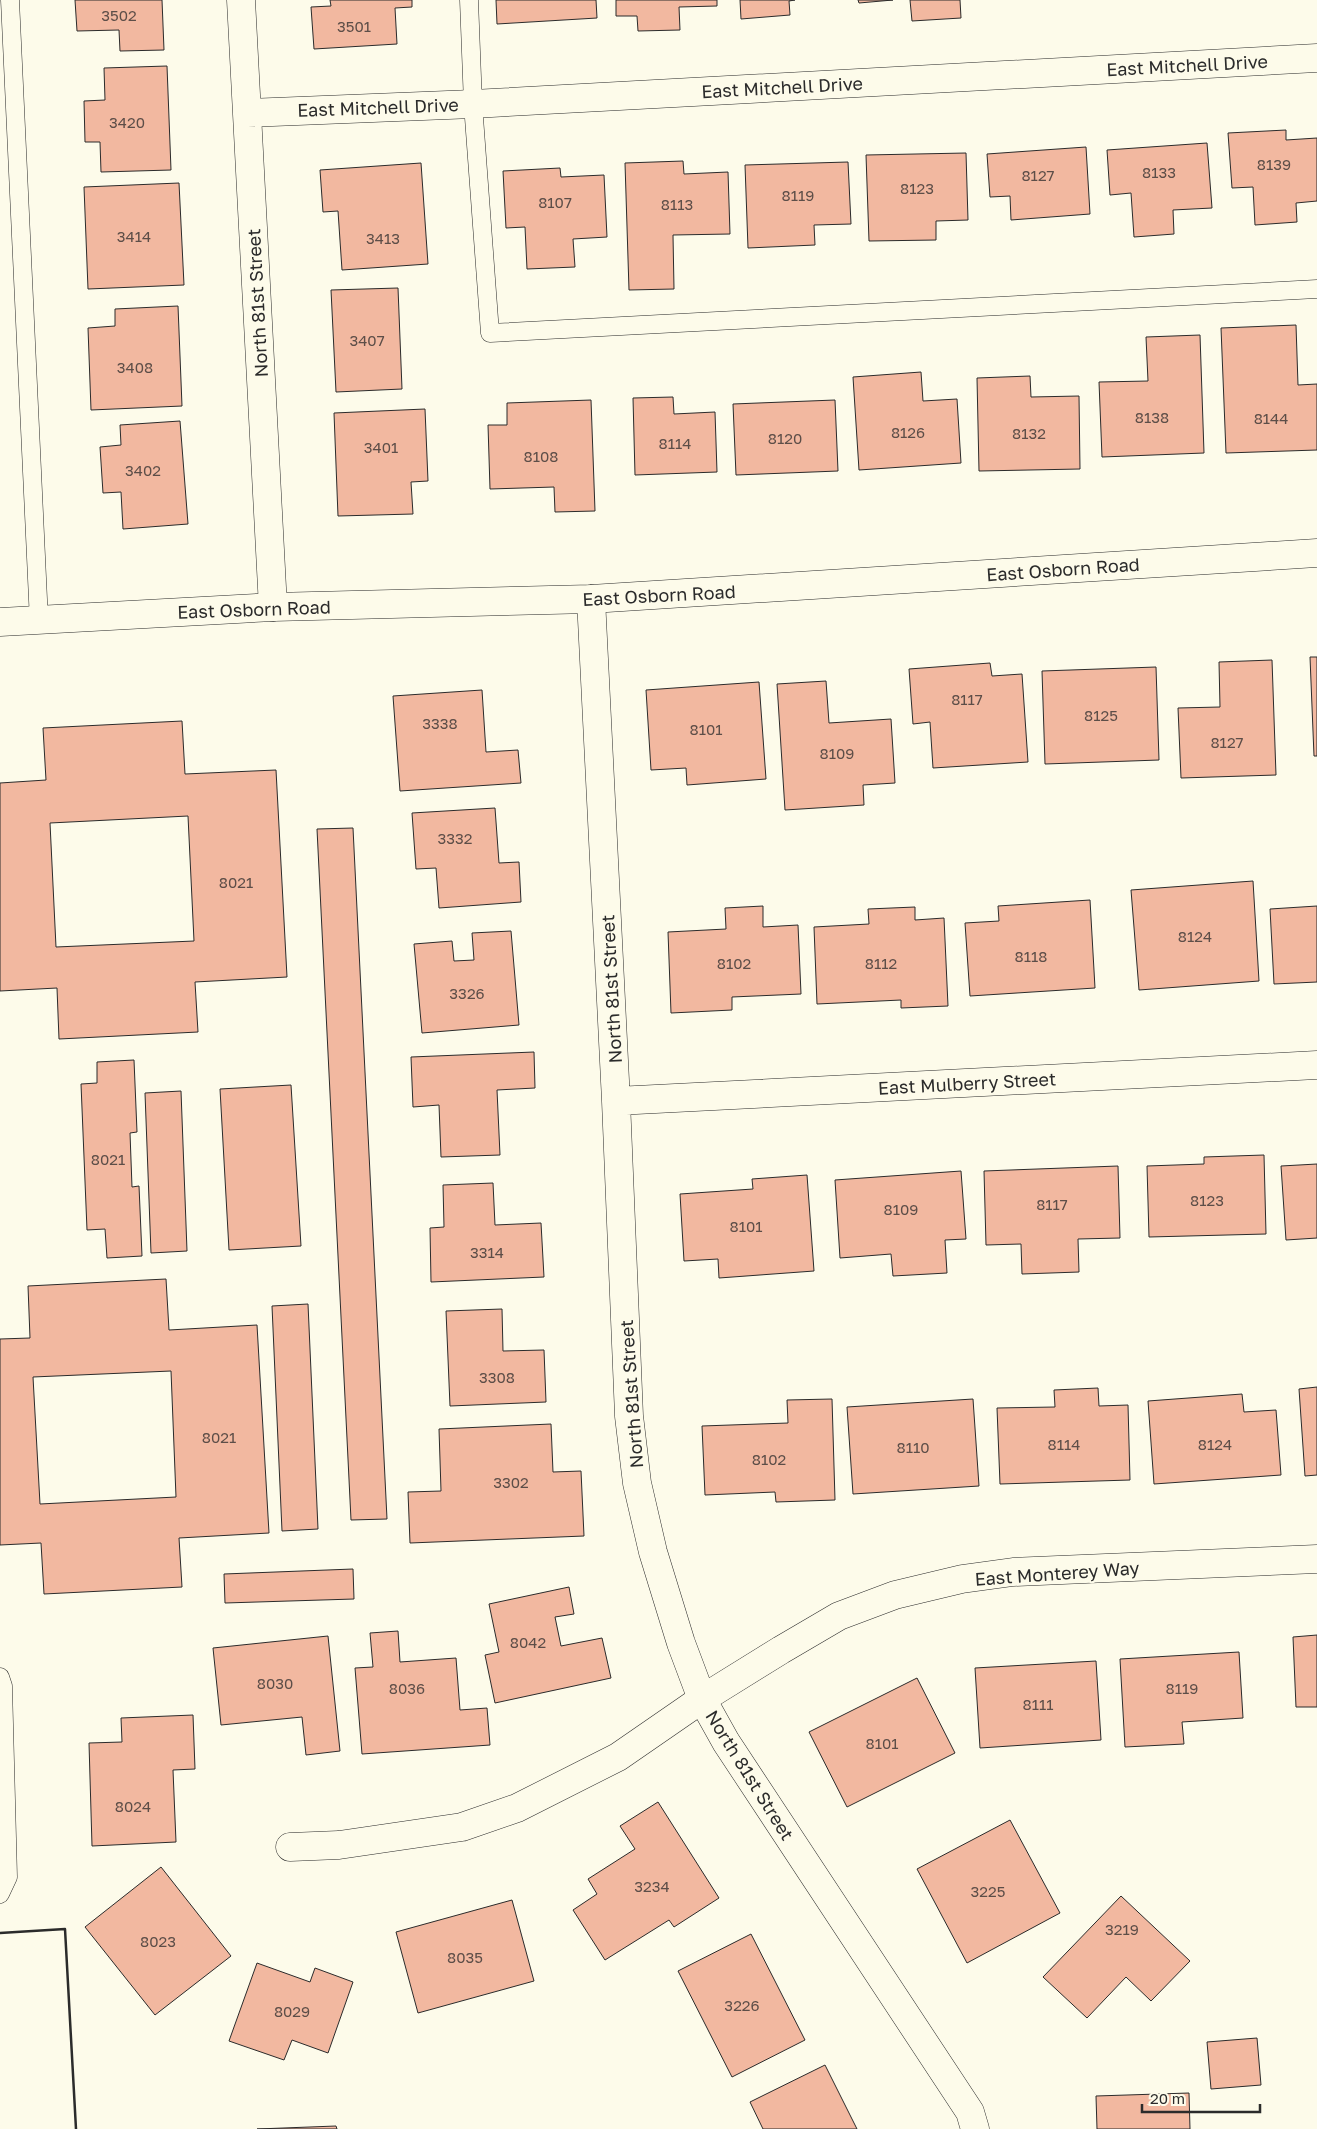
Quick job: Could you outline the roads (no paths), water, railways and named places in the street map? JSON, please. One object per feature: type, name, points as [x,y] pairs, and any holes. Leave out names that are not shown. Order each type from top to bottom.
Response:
[{"type":"street","name":"North 81st Street","points":[[241,0],[273,607]]},
{"type":"street","name":"East Mitchell Drive","points":[[247,113],[474,104],[1317,58]]},
{"type":"street","name":"East Osborn Road","points":[[0,622],[273,607],[591,599],[1317,553]]},
{"type":"street","name":"North 81st Street","points":[[591,599],[616,1100],[629,1416],[638,1483],[653,1552],[681,1643],[702,1699],[726,1742],[970,2112],[975,2129]]},
{"type":"street","name":"East Mulberry Street","points":[[616,1100],[1317,1065]]},
{"type":"street","name":"East Monterey Way","points":[[290,1847],[339,1845],[462,1828],[517,1808],[618,1757],[702,1699],[840,1616],[895,1595],[962,1579],[1013,1572],[1317,1559]]},
{"type":"lane","points":[[10,0],[39,620]]},
{"type":"lane","points":[[469,0],[474,104],[490,333],[1317,289]]},
{"type":"lane","points":[[0,1677],[3,1686],[8,1877],[0,1894]]}]
